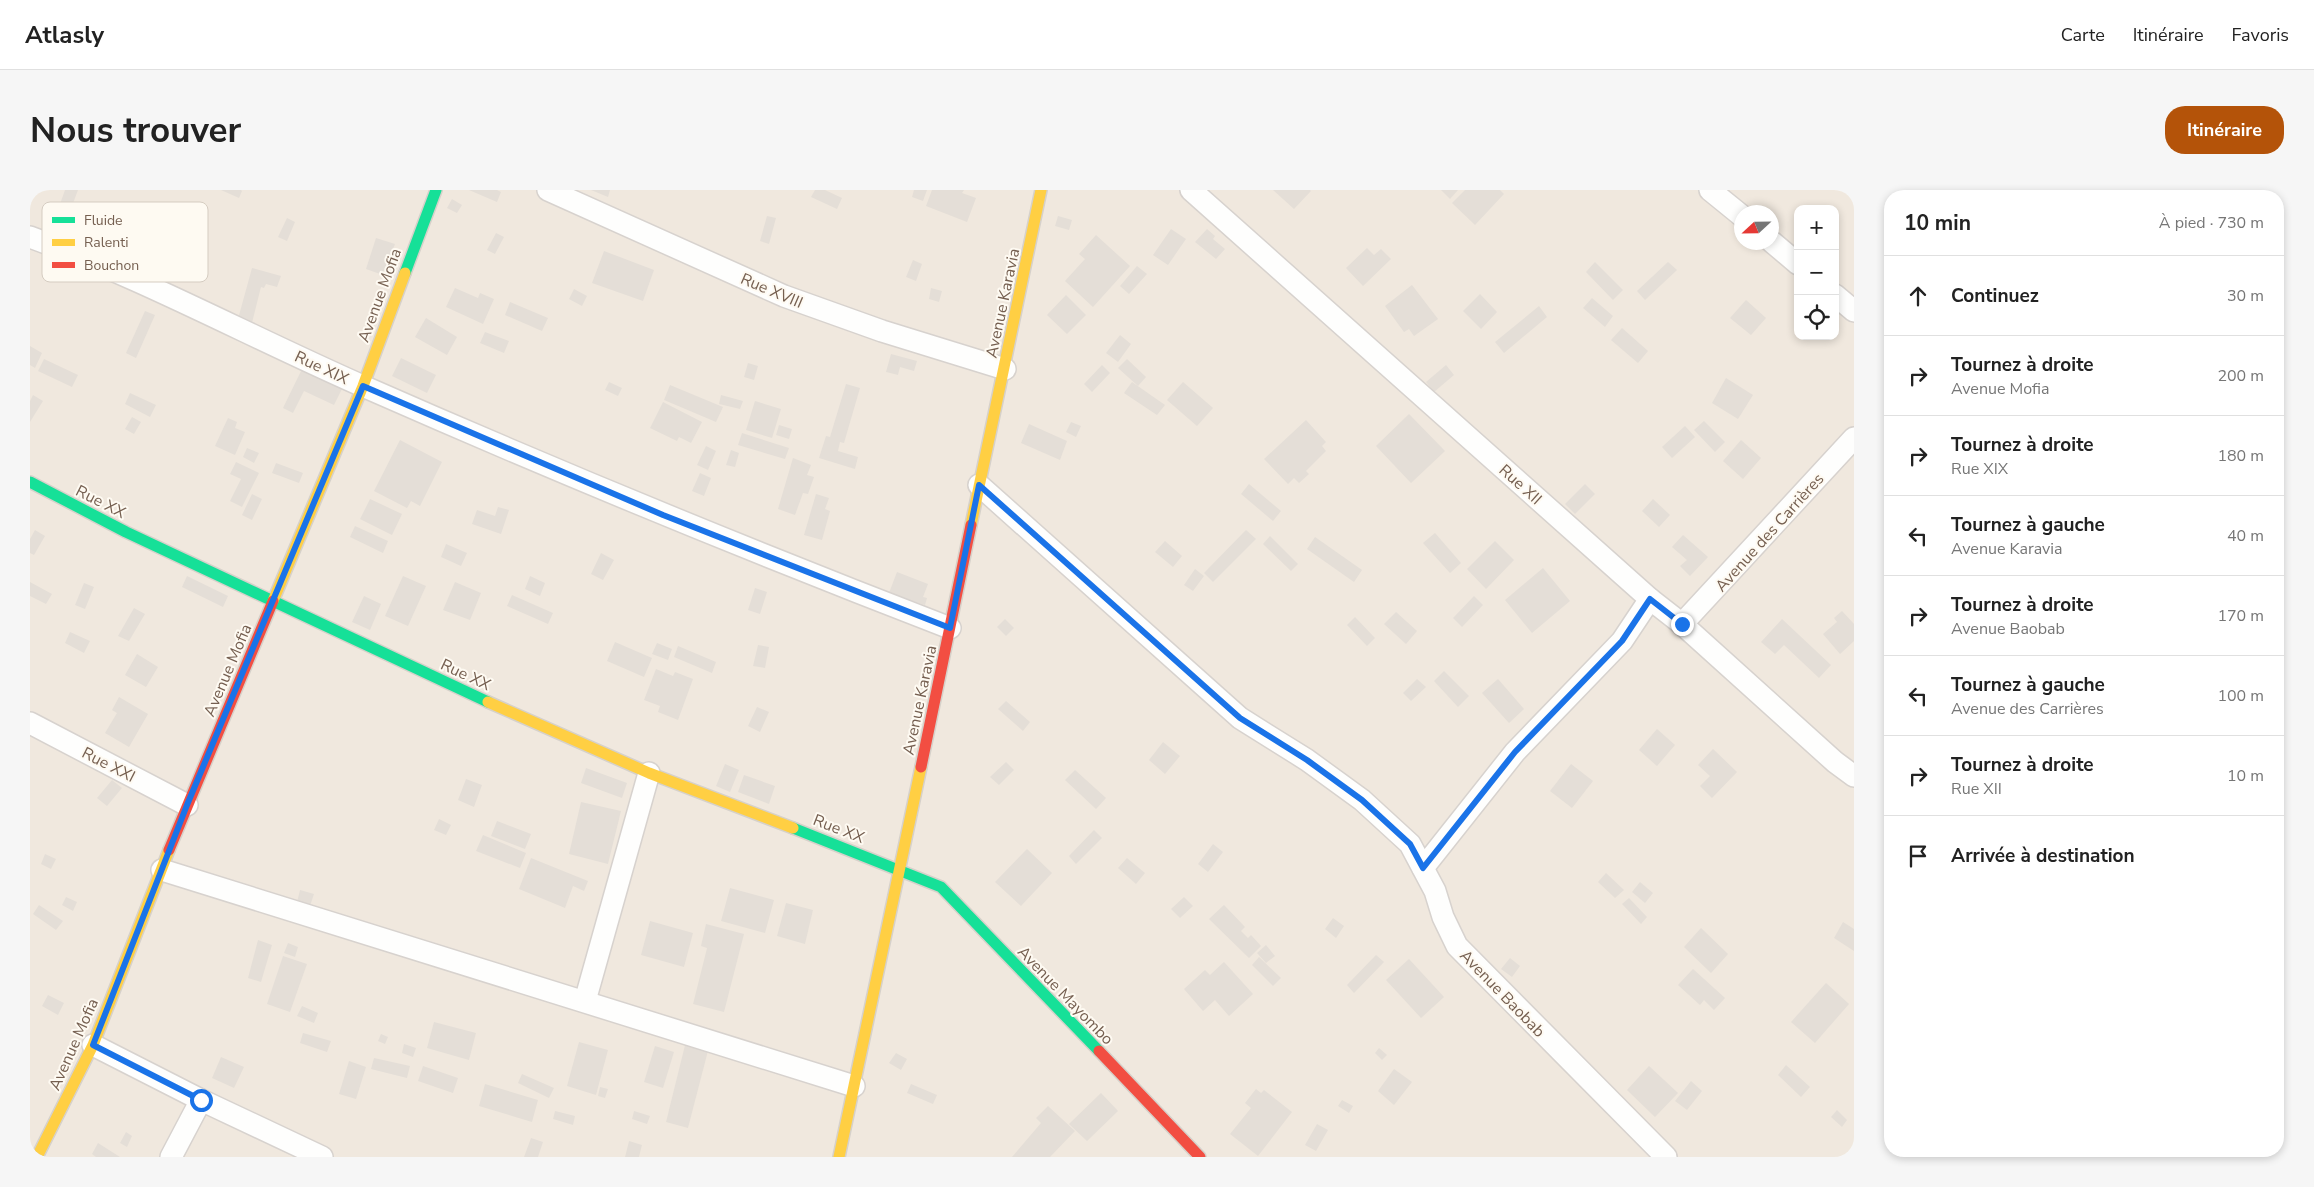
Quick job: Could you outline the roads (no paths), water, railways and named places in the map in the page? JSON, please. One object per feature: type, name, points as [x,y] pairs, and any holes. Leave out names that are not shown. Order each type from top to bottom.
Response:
[{"type":"street","name":"Avenue Mofia","points":[[37,1157],[93,1045],[187,805],[363,386],[436,190]]},
{"type":"street","name":"Rue XVIII","points":[[548,190],[784,296],[882,332],[1005,369]]},
{"type":"street","name":"Avenue Karavia","points":[[839,1157],[1041,190]]},
{"type":"street","name":"Rue XII","points":[[1191,190],[1650,599],[1682,624],[1835,762],[1854,776]]},
{"type":"street","points":[[1710,190],[1734,210]]},
{"type":"street","name":"Rue XIX","points":[[30,237],[42,241]]},
{"type":"street","points":[[1779,248],[1794,261]]},
{"type":"street","name":"Rue XIX","points":[[139,282],[363,386],[663,515],[950,628]]},
{"type":"street","points":[[1839,298],[1854,311]]},
{"type":"street","name":"Avenue des Carrières","points":[[1682,624],[1854,438]]},
{"type":"street","name":"Rue XX","points":[[30,482],[126,532],[492,704],[649,773],[900,869]]},
{"type":"street","name":"Avenue Baobab","points":[[979,485],[1240,718],[1307,760],[1362,800],[1410,844],[1435,891],[1443,917],[1457,946],[1666,1157]]},
{"type":"street","points":[[1423,868],[1515,752],[1622,641],[1650,599]]},
{"type":"street","name":"Rue XXI","points":[[30,724],[187,805]]},
{"type":"street","points":[[585,1001],[649,773]]},
{"type":"street","name":"Avenue Mayombo","points":[[900,869],[941,887],[1200,1157]]},
{"type":"street","points":[[162,870],[854,1086]]},
{"type":"street","points":[[93,1045],[201,1100],[322,1157]]},
{"type":"street","points":[[171,1157],[201,1100]]}]
